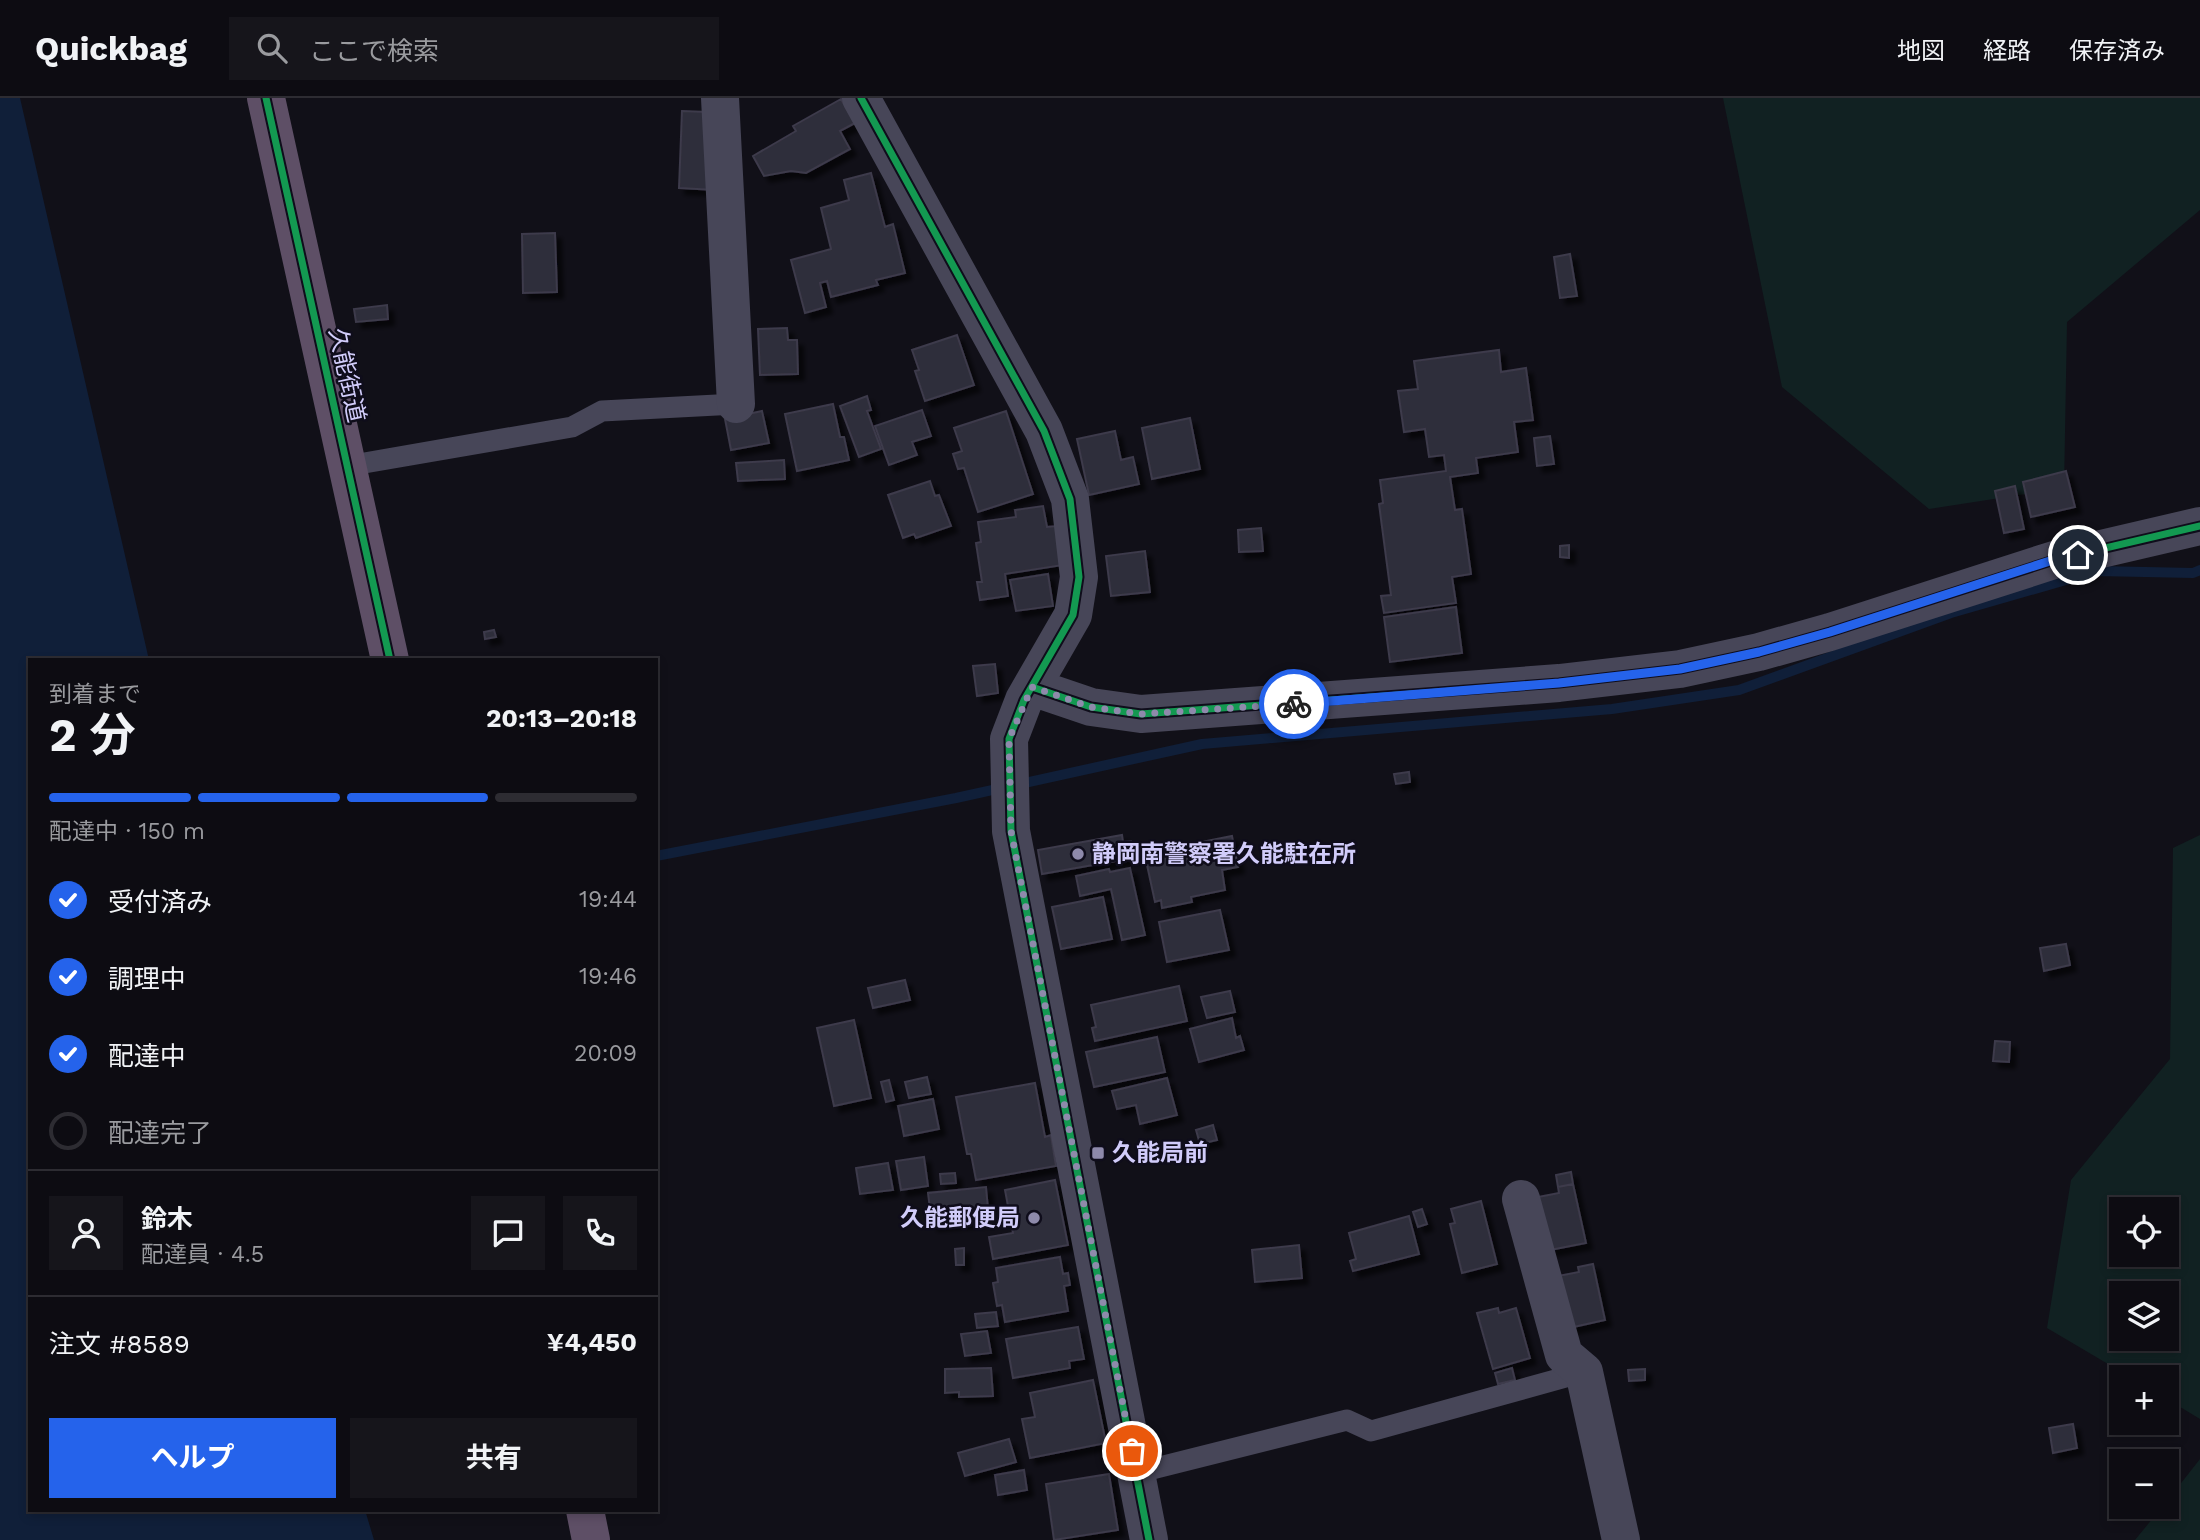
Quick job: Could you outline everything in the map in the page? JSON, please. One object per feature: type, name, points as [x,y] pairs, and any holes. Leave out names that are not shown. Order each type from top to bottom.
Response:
[{"type":"highway","name":"久能街道","points":[[266,98],[390,658]]},
{"type":"highway","points":[[585,1512],[592,1540]]},
{"type":"street","points":[[720,98],[736,404]]},
{"type":"street","points":[[861,98],[1044,430],[1070,499],[1079,577],[1073,615],[1032,687],[1009,739],[1011,831],[1149,1540]]},
{"type":"street","points":[[1032,687],[1091,707],[1141,714],[1559,683],[1680,669],[1759,652],[1830,632],[2053,560],[2200,526]]},
{"type":"street","points":[[1521,1199],[1564,1355],[1584,1372],[1621,1540]]},
{"type":"lane","points":[[347,466],[572,427],[602,411],[736,404]]},
{"type":"lane","points":[[1136,1473],[1347,1420],[1371,1431],[1584,1372]]},
{"type":"shaded area","points":[[1723,98],[2200,98],[2200,210],[2067,322],[2064,488],[1929,509],[1782,387]]},
{"type":"shaded area","points":[[2200,835],[2200,1419],[2179,1406],[2179,1365],[2110,1365],[2047,1328],[2071,1180],[2170,1059],[2173,848]]},
{"type":"shaded area","points":[[2200,1459],[2200,1540],[2135,1540],[2152,1519],[2179,1519],[2179,1486]]},
{"type":"water","points":[[0,98],[20,98],[149,658],[28,658],[28,1512],[366,1512],[374,1540],[0,1540]]},
{"type":"building","points":[[841,99],[855,123],[840,131],[850,149],[806,173],[791,171],[764,176],[753,156],[796,131],[793,126]]},
{"type":"building","points":[[682,111],[707,112],[715,190],[679,188]]},
{"type":"building","points":[[871,173],[885,227],[893,224],[905,273],[876,280],[878,285],[831,297],[827,281],[820,283],[826,307],[805,313],[791,260],[831,249],[821,208],[849,200],[844,180]]},
{"type":"building","points":[[555,233],[557,292],[523,293],[522,234]]},
{"type":"building","points":[[1570,254],[1577,296],[1560,298],[1554,257]]},
{"type":"building","points":[[387,305],[388,319],[356,322],[354,309]]},
{"type":"building","points":[[787,328],[788,340],[797,340],[798,374],[760,375],[758,329]]},
{"type":"building","points":[[957,335],[974,385],[925,401],[915,371],[919,370],[912,350]]},
{"type":"building","points":[[1499,350],[1501,372],[1526,368],[1533,420],[1514,422],[1518,452],[1476,458],[1478,473],[1450,477],[1455,510],[1462,509],[1471,574],[1452,577],[1456,603],[1384,613],[1381,596],[1391,595],[1379,504],[1383,503],[1380,480],[1446,471],[1444,455],[1429,457],[1425,429],[1404,432],[1398,391],[1418,389],[1414,361]]},
{"type":"building","points":[[867,396],[871,410],[867,411],[881,449],[859,457],[840,406]]},
{"type":"building","points":[[833,404],[840,437],[844,437],[849,460],[797,471],[785,414]]},
{"type":"building","points":[[922,410],[931,436],[912,442],[917,455],[889,465],[875,426]]},
{"type":"building","points":[[762,411],[769,443],[731,450],[725,419]]},
{"type":"building","points":[[1006,411],[1033,494],[978,512],[964,468],[958,469],[953,454],[962,451],[954,428]]},
{"type":"building","points":[[1190,418],[1200,469],[1152,479],[1142,428]]},
{"type":"building","points":[[1115,431],[1121,460],[1133,457],[1139,484],[1089,495],[1077,439]]},
{"type":"building","points":[[1550,436],[1554,464],[1537,466],[1534,438]]},
{"type":"building","points":[[784,460],[785,479],[738,481],[736,463]]},
{"type":"building","points":[[2066,471],[2075,507],[2031,517],[2023,482]]},
{"type":"building","points":[[930,481],[935,496],[939,495],[951,526],[916,538],[914,534],[903,538],[888,495]]},
{"type":"building","points":[[2015,486],[2024,529],[2004,533],[1995,491]]},
{"type":"building","points":[[1043,506],[1047,527],[1057,526],[1063,565],[1005,574],[1008,596],[980,600],[977,582],[982,582],[976,543],[981,542],[978,522],[1016,517],[1015,510]]},
{"type":"building","points":[[1261,528],[1263,551],[1239,552],[1238,530]]},
{"type":"building","points":[[1569,545],[1569,558],[1560,557],[1560,546]]},
{"type":"building","points":[[1145,551],[1150,592],[1111,596],[1106,556]]},
{"type":"building","points":[[1048,574],[1053,606],[1016,611],[1010,580]]},
{"type":"building","points":[[1456,607],[1462,653],[1390,662],[1384,617]]},
{"type":"building","points":[[494,630],[496,637],[485,639],[484,632]]},
{"type":"building","points":[[995,664],[998,693],[977,696],[973,666]]},
{"type":"building","points":[[1409,772],[1410,782],[1396,784],[1394,774]]},
{"type":"building","points":[[1122,835],[1123,842],[1131,841],[1133,858],[1042,874],[1038,850]]},
{"type":"building","points":[[1232,836],[1238,867],[1222,870],[1225,890],[1191,897],[1192,902],[1162,908],[1161,900],[1155,902],[1147,865],[1153,864],[1151,852]]},
{"type":"building","points":[[1130,868],[1145,935],[1122,940],[1111,889],[1080,896],[1076,876]]},
{"type":"building","points":[[1103,897],[1112,939],[1061,949],[1052,907]]},
{"type":"building","points":[[1220,910],[1229,950],[1167,962],[1159,922]]},
{"type":"building","points":[[2066,944],[2070,965],[2044,971],[2040,948]]},
{"type":"building","points":[[905,980],[910,1000],[873,1008],[868,988]]},
{"type":"building","points":[[1179,986],[1187,1021],[1095,1041],[1092,1028],[1096,1027],[1091,1005]]},
{"type":"building","points":[[1230,991],[1235,1012],[1207,1018],[1201,997]]},
{"type":"building","points":[[1232,1018],[1236,1038],[1240,1036],[1244,1050],[1199,1062],[1190,1029]]},
{"type":"building","points":[[854,1020],[871,1098],[834,1106],[817,1028]]},
{"type":"building","points":[[1157,1037],[1165,1072],[1094,1087],[1086,1052]]},
{"type":"building","points":[[1995,1041],[2010,1042],[2009,1062],[1993,1061]]},
{"type":"building","points":[[927,1077],[931,1094],[909,1098],[905,1082]]},
{"type":"building","points":[[1167,1078],[1177,1115],[1140,1124],[1136,1105],[1117,1109],[1112,1091]]},
{"type":"building","points":[[889,1080],[894,1100],[886,1102],[881,1082]]},
{"type":"building","points":[[1035,1083],[1045,1137],[1051,1135],[1056,1166],[976,1180],[971,1154],[967,1154],[956,1097]]},
{"type":"building","points":[[933,1099],[939,1129],[904,1136],[898,1106]]},
{"type":"building","points":[[1213,1125],[1217,1140],[1200,1144],[1196,1130]]},
{"type":"building","points":[[924,1157],[928,1186],[901,1190],[896,1161]]},
{"type":"building","points":[[888,1163],[893,1190],[860,1194],[856,1168]]},
{"type":"building","points":[[1571,1172],[1573,1184],[1558,1187],[1556,1175]]},
{"type":"building","points":[[955,1173],[956,1183],[941,1184],[940,1174]]},
{"type":"building","points":[[1055,1180],[1068,1245],[993,1259],[989,1237],[1013,1233],[1005,1190]]},
{"type":"building","points":[[1573,1184],[1586,1243],[1550,1250],[1538,1197],[1559,1193],[1558,1187]]},
{"type":"building","points":[[986,1187],[989,1220],[932,1225],[928,1193]]},
{"type":"building","points":[[1481,1201],[1497,1264],[1462,1273],[1450,1224],[1455,1223],[1451,1209]]},
{"type":"building","points":[[1422,1209],[1427,1224],[1418,1227],[1413,1212]]},
{"type":"building","points":[[1409,1216],[1419,1254],[1353,1271],[1350,1261],[1356,1259],[1349,1233]]},
{"type":"building","points":[[1299,1245],[1302,1278],[1255,1282],[1252,1250]]},
{"type":"building","points":[[964,1248],[964,1265],[956,1265],[955,1249]]},
{"type":"building","points":[[1060,1257],[1063,1274],[1068,1273],[1070,1285],[1064,1286],[1068,1311],[1005,1322],[1002,1305],[997,1306],[993,1283],[998,1282],[996,1268]]},
{"type":"building","points":[[1593,1264],[1605,1320],[1569,1328],[1558,1276],[1579,1272],[1578,1267]]},
{"type":"building","points":[[1498,1308],[1499,1313],[1516,1308],[1530,1358],[1493,1369],[1477,1313]]},
{"type":"building","points":[[996,1312],[998,1326],[977,1328],[975,1314]]},
{"type":"building","points":[[1078,1327],[1084,1359],[1069,1361],[1070,1368],[1013,1378],[1006,1339]]},
{"type":"building","points":[[987,1331],[991,1353],[965,1356],[961,1334]]},
{"type":"building","points":[[991,1368],[993,1396],[959,1397],[959,1392],[945,1393],[945,1369]]},
{"type":"building","points":[[1512,1368],[1515,1380],[1498,1384],[1495,1373]]},
{"type":"building","points":[[1645,1369],[1645,1380],[1629,1381],[1628,1370]]},
{"type":"building","points":[[1093,1380],[1106,1443],[1030,1458],[1022,1419],[1035,1417],[1030,1393]]},
{"type":"building","points":[[2073,1424],[2077,1448],[2053,1453],[2049,1428]]},
{"type":"building","points":[[1009,1439],[1016,1462],[965,1476],[958,1453]]},
{"type":"building","points":[[1024,1470],[1027,1490],[998,1495],[995,1475]]},
{"type":"building","points":[[1109,1474],[1118,1530],[1054,1540],[1046,1484]]},
{"type":"waterway","points":[[658,856],[956,798],[1202,744],[1612,709],[1739,690],[1951,613],[2097,571],[2193,573],[2200,570]]},
{"type":"cycle path","points":[[266,98],[390,658]]},
{"type":"cycle path","points":[[861,98],[1044,431],[1070,499],[1079,577],[1073,615],[1024,700],[1009,739],[1011,831],[1149,1540]]},
{"type":"cycle path","points":[[1032,687],[1091,707],[1141,714],[1559,683],[1680,669],[1759,652],[1830,632],[2054,560],[2200,526]]},
{"type":"way so far","points":[[1132,1451],[1011,831],[1009,739],[1032,687],[1091,707],[1141,714],[1294,704]]},
{"type":"place","name":"静岡南警察署久能駐在所","points":[[1078,854]]},
{"type":"place","name":"久能局前","points":[[1098,1153]]},
{"type":"place","name":"久能郵便局","points":[[1034,1218]]},
{"type":"route","points":[[1294,704],[1559,683],[1680,669],[1759,652],[1830,632],[2053,560],[2078,555]]}]
